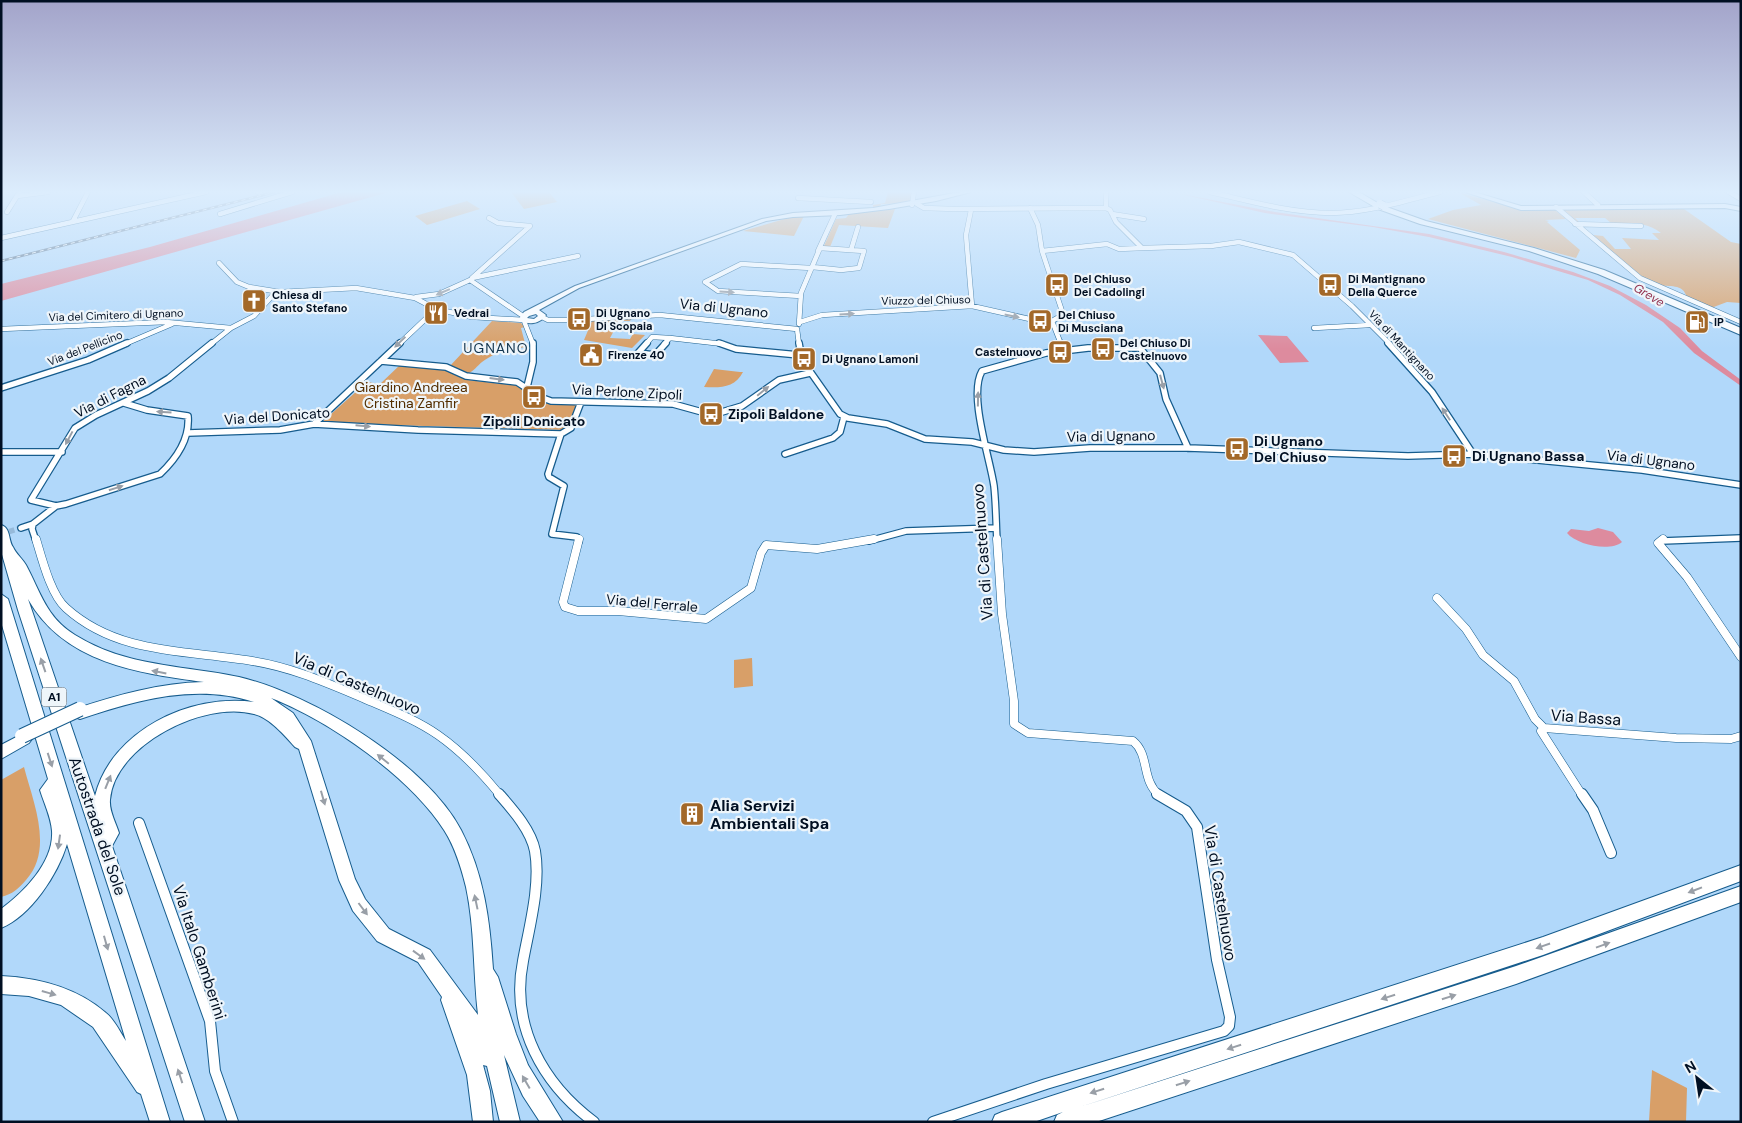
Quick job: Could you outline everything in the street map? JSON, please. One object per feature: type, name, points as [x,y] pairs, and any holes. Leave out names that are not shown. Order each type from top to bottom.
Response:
[{"type":"highway","points":[[1513,244],[1586,266],[1741,330]]},
{"type":"highway","name":"Autostrada del Sole","points":[[1,529],[25,610],[195,1122]]},
{"type":"highway","points":[[8,550],[17,558],[38,606],[51,622],[70,638],[96,652],[136,667],[160,672],[224,679],[294,699],[337,725],[384,759],[420,791],[450,826],[466,859],[478,906],[488,1022],[510,1122]]},
{"type":"highway","name":"Autostrada del Sole","points":[[1,599],[160,1122]]},
{"type":"highway","points":[[1,748],[80,711],[118,696],[161,686],[200,682],[242,683]]},
{"type":"highway","points":[[80,711],[121,699],[159,691],[208,688],[226,690],[258,698],[284,713],[301,735],[308,752],[347,880],[359,905],[383,935],[424,956],[484,1042],[502,1122]]},
{"type":"highway","points":[[104,844],[111,832],[102,802],[106,786],[116,766],[139,742],[156,730],[186,714],[219,706],[237,705],[258,709],[278,720],[308,752]]},
{"type":"highway","points":[[1,753],[23,738]]},
{"type":"highway","points":[[1,920],[35,888],[49,869],[57,851],[60,833],[48,790],[56,780]]},
{"type":"highway","points":[[1002,1122],[1543,946],[1741,873]]},
{"type":"highway","points":[[1064,1122],[1516,975],[1741,894]]},
{"type":"highway","points":[[481,950],[518,1069],[541,1109],[553,1122]]},
{"type":"highway","points":[[1,985],[29,987],[65,997],[100,1020],[150,1094]]},
{"type":"highway","points":[[445,986],[469,1051],[483,1110],[483,1122]]},
{"type":"highway","points":[[1085,1122],[1137,1098]]},
{"type":"street","points":[[471,279],[510,244]]},
{"type":"street","points":[[526,318],[549,302],[587,283],[695,244]]},
{"type":"street","points":[[784,454],[833,438],[840,432],[844,417],[838,412],[799,355],[797,329],[800,322],[801,296],[822,244]]},
{"type":"street","points":[[851,250],[853,244]]},
{"type":"street","points":[[967,244],[972,306]]},
{"type":"street","points":[[1041,244],[1062,311],[1059,317],[1052,321],[1063,350],[1140,348],[1160,373],[1166,399],[1188,448]]},
{"type":"street","name":"Via di Mantignano","points":[[1042,251],[1103,244]]},
{"type":"street","name":"Via di Mantignano","points":[[1108,244],[1119,249],[1222,244]]},
{"type":"street","points":[[1138,244],[1142,248]]},
{"type":"street","name":"Via di Mantignano","points":[[1251,244],[1289,252],[1306,264],[1370,325],[1423,381],[1473,454]]},
{"type":"street","points":[[1600,244],[1640,278],[1741,322]]},
{"type":"street","points":[[801,296],[718,291],[705,282],[741,264],[841,270],[859,268],[864,251],[820,248]]},
{"type":"street","points":[[415,298],[439,294],[471,279],[578,256]]},
{"type":"street","points":[[219,263],[237,282],[248,287],[273,293],[356,288],[415,298],[436,309],[472,317],[526,318],[542,315],[549,302]]},
{"type":"street","points":[[471,279],[526,318],[534,346],[532,373],[527,386]]},
{"type":"street","name":"Via di Fagna","points":[[56,506],[33,502],[31,498],[62,452],[75,428],[96,415],[151,390],[181,369],[231,328],[254,316],[273,293]]},
{"type":"street","name":"Viuzzo del Chiuso","points":[[800,322],[822,315],[972,306],[1034,320],[1052,321]]},
{"type":"street","points":[[314,424],[436,309]]},
{"type":"street","name":"Via di Ugnano","points":[[542,315],[548,320],[568,320],[660,315],[797,329]]},
{"type":"street","name":"Via del Cimitero di Ugnano","points":[[1,329],[188,322],[231,328]]},
{"type":"street","name":"Via del Pellicino","points":[[1,388],[74,366],[173,323]]},
{"type":"street","points":[[1314,328],[1370,325]]},
{"type":"street","points":[[670,338],[655,355],[638,353],[652,337],[670,338],[716,342],[742,350],[799,355]]},
{"type":"street","name":"Via di Castelnuovo","points":[[933,1122],[1046,1084],[1224,1031],[1229,1026],[1230,1016],[1217,960],[1198,827],[1192,817],[1186,809],[1156,793],[1151,787],[1141,748],[1133,741],[1028,733],[1014,724],[1014,701],[1004,641],[1000,557],[995,528],[994,486],[978,410],[979,376],[982,371],[1030,356],[1063,350]]},
{"type":"street","name":"Via Perlone Zipoli","points":[[380,361],[446,367],[466,376],[516,382],[527,386],[547,400],[673,404],[702,412],[722,412],[742,406],[778,380],[810,373]]},
{"type":"street","points":[[516,382],[532,373]]},
{"type":"street","points":[[561,434],[570,428],[581,402]]},
{"type":"street","points":[[21,528],[33,524],[56,506],[160,474],[166,469],[188,433],[188,416],[147,410],[124,403]]},
{"type":"street","name":"Via di Ugnano","points":[[844,417],[884,423],[926,438],[972,442],[985,447],[1034,452],[1090,448],[1188,448],[1408,456],[1473,454],[1642,470],[1741,485]]},
{"type":"street","name":"Via del Donicato","points":[[188,433],[280,430],[314,424],[418,430],[561,434]]},
{"type":"street","name":"Via del Ferrale","points":[[561,434],[548,474],[549,477],[564,486],[552,534],[577,537],[579,540],[563,602],[565,607],[578,611],[618,611],[706,619],[751,588],[760,553],[766,545],[817,548],[860,543],[906,531],[995,528]]},
{"type":"street","points":[[1,452],[62,452]]},
{"type":"street","name":"Via di Castelnuovo","points":[[33,524],[32,529],[61,605],[87,626],[122,642],[143,648],[164,652],[252,660],[293,670],[343,689],[404,716],[445,740],[503,798],[520,821],[534,847],[534,882],[530,927],[521,974],[521,998],[528,1041],[547,1078],[573,1108],[594,1122]]},
{"type":"street","points":[[1741,538],[1664,539],[1658,543],[1687,577],[1741,658]]},
{"type":"street","points":[[1437,598],[1474,640],[1484,655],[1514,681],[1535,719],[1544,728]]},
{"type":"street","name":"Via Bassa","points":[[1611,853],[1593,810],[1557,758],[1541,731],[1544,728],[1676,738],[1731,739],[1741,736]]},
{"type":"street","name":"Via Italo Gamberini","points":[[139,823],[210,1021],[215,1071],[233,1122]]},
{"type":"green space","points":[[1524,244],[1573,244],[1580,250],[1576,258]]},
{"type":"green space","points":[[1604,244],[1611,244],[1615,249],[1631,249],[1627,244],[1741,244],[1741,303],[1727,302],[1711,308],[1687,298],[1685,293],[1679,288],[1658,285],[1643,277]]},
{"type":"green space","points":[[631,319],[630,321],[619,321],[610,338],[630,339],[633,334],[645,335],[632,348],[584,340],[592,321]]},
{"type":"green space","points":[[492,321],[521,323],[525,327],[521,328],[526,347],[498,353],[482,362],[467,374],[449,367]]},
{"type":"green space","name":"Giardino Andreea Cristina Zamfir","points":[[401,364],[446,369],[469,377],[467,380],[503,384],[505,382],[514,383],[540,400],[579,404],[566,430],[321,423],[367,382],[380,384]]},
{"type":"green space","points":[[714,369],[743,372],[736,381],[726,386],[704,387]]},
{"type":"green space","points":[[752,658],[753,686],[734,688],[734,660]]},
{"type":"green space","points":[[24,767],[39,825],[39,854],[34,868],[26,880],[15,891],[1,897],[1,780]]},
{"type":"green space","points":[[1652,1070],[1687,1088],[1686,1122],[1649,1122]]},
{"type":"shaded area","points":[[159,244],[202,244],[1,301],[1,284]]},
{"type":"shaded area","points":[[1460,244],[1472,244],[1504,252],[1573,272],[1610,286],[1646,305],[1680,328],[1702,351],[1741,380],[1741,386],[1694,353],[1663,322],[1620,295],[1588,280],[1512,257]]},
{"type":"shaded area","points":[[1258,335],[1287,336],[1309,362],[1280,363]]},
{"type":"shaded area","points":[[1598,528],[1613,532],[1622,542],[1610,546],[1594,546],[1578,541],[1567,533],[1571,529],[1589,531]]},
{"type":"tunnel","points":[[1,534],[21,528]]},
{"type":"railway","points":[[1,261],[67,244]]},
{"type":"place","name":"Del Chiuso Dei Cadolingi","points":[[1057,285]]},
{"type":"place","name":"Di Mantignano Della Querce","points":[[1330,285]]},
{"type":"place","name":"Chiesa di Santo Stefano","points":[[254,301]]},
{"type":"place","name":"Vedrai","points":[[436,313]]},
{"type":"place","name":"Di Ugnano Di Scopaia","points":[[579,319]]},
{"type":"place","name":"Del Chiuso Di Musciana","points":[[1040,321]]},
{"type":"place","name":"IP","points":[[1697,322]]},
{"type":"place","name":"Del Chiuso Di Castelnuovo","points":[[1103,349]]},
{"type":"place","name":"Castelnuovo","points":[[1060,352]]},
{"type":"place","name":"Firenze 40","points":[[591,355]]},
{"type":"place","name":"Di Ugnano Lamoni","points":[[804,359]]},
{"type":"place","name":"Zipoli Donicato","points":[[534,397]]},
{"type":"place","name":"Zipoli Baldone","points":[[711,414]]},
{"type":"place","name":"Di Ugnano Del Chiuso","points":[[1237,449]]},
{"type":"place","name":"Di Ugnano Bassa","points":[[1454,456]]},
{"type":"place","name":"Alia Servizi Ambientali Spa","points":[[692,814]]},
{"type":"district","name":"UGNANO","points":[[496,348]]},
{"type":"water label","name":"Greve","points":[[1649,295]]}]
